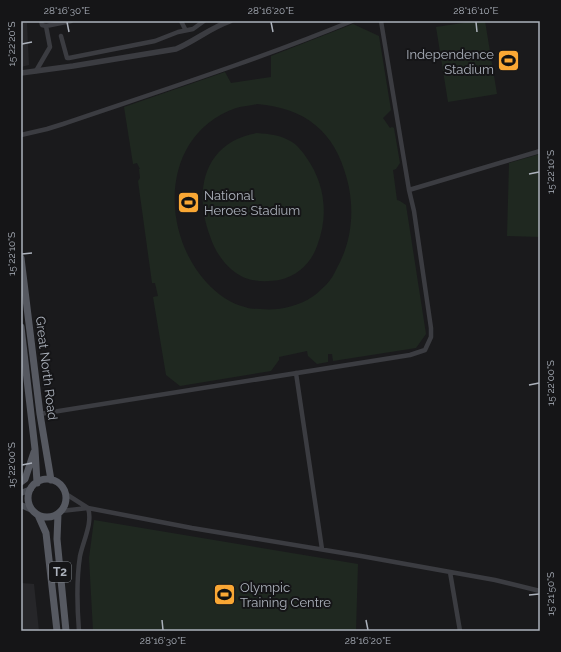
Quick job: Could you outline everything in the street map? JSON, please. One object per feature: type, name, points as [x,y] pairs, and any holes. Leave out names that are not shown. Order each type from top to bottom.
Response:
[{"type":"main road","name":"Great North Road","points":[[21,258],[40,414],[51,480]]},
{"type":"main road","name":"Great North Road","points":[[21,327],[36,449],[37,482]]},
{"type":"main road","points":[[21,482],[24,479],[36,449]]},
{"type":"main road","points":[[21,492],[31,489],[37,482],[51,480],[61,485],[66,494]]},
{"type":"main road","name":"T2","points":[[31,489],[28,498],[29,504],[46,533],[57,631]]},
{"type":"main road","name":"T2","points":[[66,494],[66,502],[60,512],[57,539],[66,631]]},
{"type":"main road","points":[[21,505],[35,513],[48,517],[60,512]]},
{"type":"street","points":[[41,21],[42,25],[46,26],[71,21]]},
{"type":"street","points":[[60,36],[67,58],[69,58],[155,41],[185,29],[193,29],[204,21]]},
{"type":"street","points":[[21,74],[176,49],[188,44],[209,30],[230,21]]},
{"type":"street","points":[[21,134],[63,124],[225,69],[305,41],[352,21]]},
{"type":"street","points":[[40,414],[410,355],[425,350],[431,337],[431,328],[414,211],[409,190],[381,21]]},
{"type":"street","points":[[183,22],[185,29]]},
{"type":"street","points":[[36,71],[50,47],[46,26]]},
{"type":"street","points":[[409,190],[540,151]]},
{"type":"street","points":[[296,373],[322,549]]},
{"type":"street","points":[[66,494],[88,508],[90,515],[80,557],[76,591],[79,631]]},
{"type":"street","points":[[60,512],[88,508],[192,528],[322,549],[495,580],[540,591]]},
{"type":"street","points":[[450,572],[460,631]]},
{"type":"shaded area","points":[[485,21],[497,94],[448,102],[436,27]]},
{"type":"shaded area","points":[[21,23],[27,23],[29,65],[21,67]]},
{"type":"shaded area","points":[[353,24],[379,36],[391,110],[383,118],[390,128],[394,128],[400,163],[396,169],[393,170],[397,200],[406,205],[426,334],[416,348],[333,361],[332,354],[328,354],[328,362],[317,364],[308,356],[307,351],[279,357],[279,360],[271,371],[180,386],[166,375],[153,297],[158,296],[155,283],[152,283],[138,181],[140,178],[140,169],[137,163],[133,164],[124,107],[225,72],[231,83],[271,77],[271,56]],"holes":[[[257,104],[274,106],[304,117],[316,125],[335,148],[342,162],[347,179],[351,202],[351,225],[346,247],[337,268],[328,283],[316,294],[287,308],[252,309],[229,301],[215,291],[191,262],[181,237],[175,212],[175,186],[181,161],[193,139],[211,121],[239,107]]]},
{"type":"shaded area","points":[[257,133],[279,136],[298,146],[312,167],[321,189],[323,200],[324,212],[321,235],[311,258],[298,272],[286,278],[274,281],[260,281],[245,278],[236,273],[226,264],[218,254],[212,242],[205,219],[203,202],[203,186],[207,171],[214,158],[225,147],[239,138]]},
{"type":"shaded area","points":[[540,154],[540,237],[507,236],[509,163]]},
{"type":"shaded area","name":"Olympic Training Centre","points":[[94,520],[358,564],[356,631],[93,631],[89,558]]},
{"type":"shaded area","points":[[21,583],[34,584],[39,631],[21,631]]},
{"type":"place","name":"Independence Stadium","points":[[509,61]]},
{"type":"place","name":"National Heroes Stadium","points":[[189,202]]},
{"type":"place","name":"Olympic Training Centre","points":[[224,594]]}]
